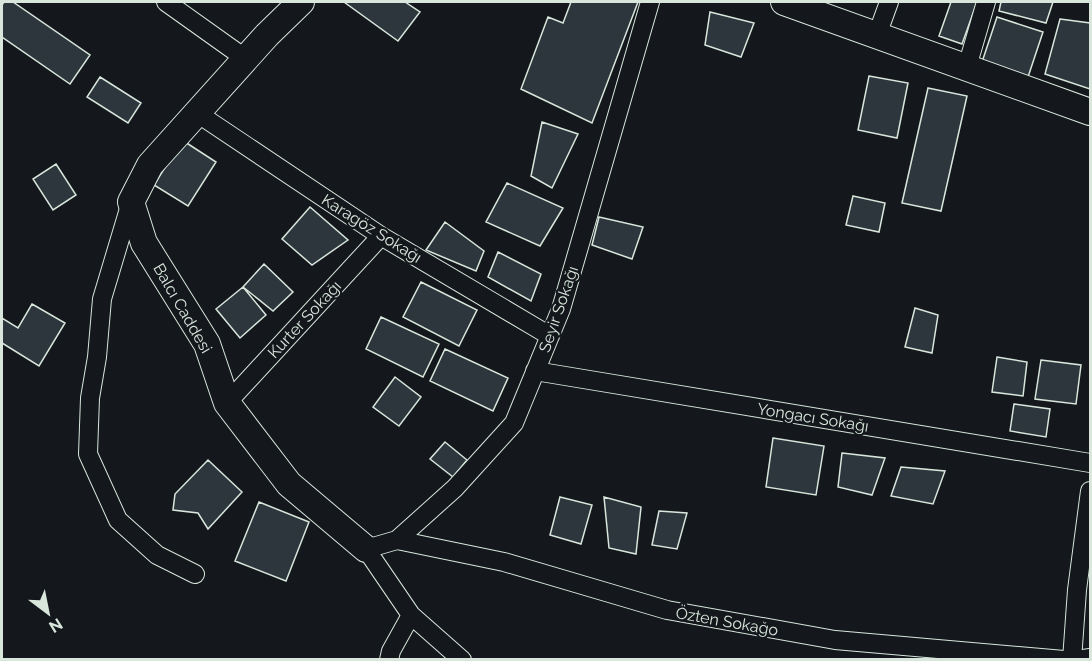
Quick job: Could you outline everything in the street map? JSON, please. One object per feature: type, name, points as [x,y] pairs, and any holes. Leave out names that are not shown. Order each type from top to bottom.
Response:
[{"type":"street","points":[[166,2],[246,59]]},
{"type":"street","points":[[195,574],[157,555],[118,520],[88,454],[90,398],[97,357],[102,299],[131,202],[150,165],[301,2]]},
{"type":"street","name":"Seyir Sokağı","points":[[366,549],[397,540],[455,488],[514,423],[561,309],[650,2]]},
{"type":"street","points":[[784,2],[1090,112]]},
{"type":"street","points":[[877,35],[889,2]]},
{"type":"street","points":[[967,67],[986,2]]},
{"type":"street","name":"Karagöz Sokağı","points":[[197,113],[381,236],[550,336]]},
{"type":"street","name":"Balcı Caddesi","points":[[131,202],[144,243],[207,344],[227,403],[290,484],[366,549],[411,615],[462,660]]},
{"type":"street","name":"Kurter Sokağı","points":[[227,403],[381,236]]},
{"type":"street","name":"Yongacı Sokağı","points":[[536,371],[1090,463]]},
{"type":"street","points":[[1072,660],[1084,589],[1090,491]]},
{"type":"street","name":"Özten Sokağo","points":[[397,540],[504,562],[667,610],[689,614],[834,640],[1064,660]]},
{"type":"street","points":[[389,660],[391,651],[411,615]]},
{"type":"street","points":[[1077,660],[1090,658]]},
{"type":"building","points":[[4,2],[13,2],[90,55],[70,84],[2,37],[2,5]]},
{"type":"building","points":[[344,2],[405,2],[420,12],[398,41]]},
{"type":"building","points":[[571,2],[638,2],[592,123],[521,89],[548,17],[563,23]]},
{"type":"building","points":[[951,2],[977,2],[962,44],[939,36]]},
{"type":"building","points":[[1001,2],[1053,2],[1046,23],[999,11]]},
{"type":"building","points":[[710,12],[754,23],[741,57],[705,45]]},
{"type":"building","points":[[997,17],[1043,32],[1028,77],[982,62]]},
{"type":"building","points":[[1060,19],[1090,23],[1090,89],[1045,74]]},
{"type":"building","points":[[869,76],[908,83],[897,138],[858,130]]},
{"type":"building","points":[[100,77],[141,103],[128,123],[87,97]]},
{"type":"building","points":[[928,88],[967,96],[941,211],[902,203]]},
{"type":"building","points":[[542,122],[578,134],[552,188],[531,176]]},
{"type":"building","points":[[182,140],[216,162],[188,206],[154,185]]},
{"type":"building","points":[[56,164],[76,195],[53,210],[33,179]]},
{"type":"building","points":[[507,183],[563,208],[540,246],[486,222]]},
{"type":"building","points":[[853,196],[885,203],[879,232],[846,225]]},
{"type":"building","points":[[310,207],[348,240],[312,265],[282,239]]},
{"type":"building","points":[[599,217],[643,227],[632,259],[592,245]]},
{"type":"building","points":[[445,222],[484,251],[476,271],[426,250]]},
{"type":"building","points":[[498,252],[541,274],[531,301],[488,277]]},
{"type":"building","points":[[264,264],[293,292],[273,311],[243,287]]},
{"type":"building","points":[[421,282],[477,310],[459,346],[403,317]]},
{"type":"building","points":[[243,287],[266,315],[240,338],[216,309]]},
{"type":"building","points":[[32,304],[65,323],[39,366],[2,343],[2,318],[18,328]]},
{"type":"building","points":[[915,308],[938,315],[932,353],[905,347]]},
{"type":"building","points":[[381,317],[439,344],[423,377],[366,349]]},
{"type":"building","points":[[445,349],[508,378],[493,411],[430,381]]},
{"type":"building","points":[[997,357],[1027,362],[1023,396],[992,392]]},
{"type":"building","points":[[1041,360],[1081,365],[1076,404],[1035,399]]},
{"type":"building","points":[[395,377],[421,397],[399,426],[373,407]]},
{"type":"building","points":[[1014,404],[1050,409],[1046,437],[1010,431]]},
{"type":"building","points":[[773,438],[824,446],[816,495],[766,487]]},
{"type":"building","points":[[445,442],[467,460],[453,477],[430,459]]},
{"type":"building","points":[[842,453],[885,458],[872,495],[838,487]]},
{"type":"building","points":[[208,460],[242,492],[208,529],[198,513],[173,510],[175,494]]},
{"type":"building","points":[[901,467],[945,471],[933,504],[891,496]]},
{"type":"building","points":[[560,497],[592,505],[581,544],[550,535]]},
{"type":"building","points":[[604,497],[641,507],[636,554],[609,548]]},
{"type":"building","points":[[259,502],[309,522],[286,581],[235,561]]},
{"type":"building","points":[[659,511],[687,513],[677,549],[652,545]]}]
